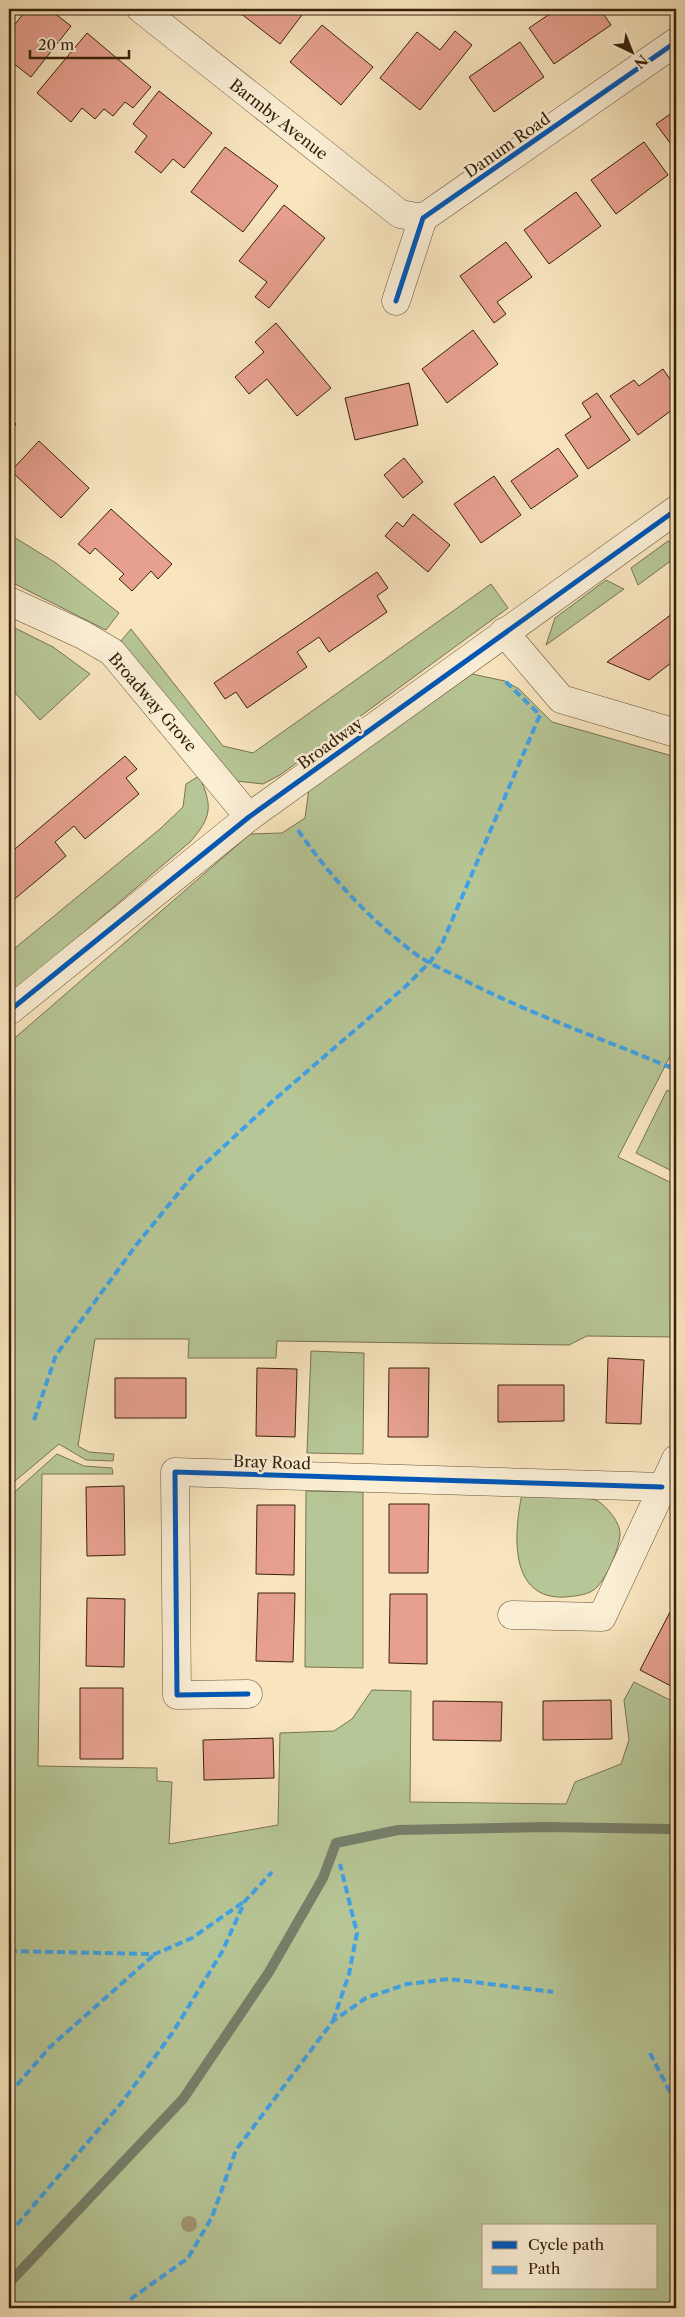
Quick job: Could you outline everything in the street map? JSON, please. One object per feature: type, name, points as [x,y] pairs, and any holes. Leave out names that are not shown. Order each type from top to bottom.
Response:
[{"type":"street","name":"Barmby Avenue","points":[[141,9],[400,214],[423,218]]},
{"type":"street","name":"Danum Road","points":[[423,218],[676,42]]},
{"type":"street","points":[[396,301],[423,218]]},
{"type":"street","name":"Broadway","points":[[9,1011],[249,817],[676,510]]},
{"type":"street","name":"Broadway Grove","points":[[9,601],[112,652],[249,817]]},
{"type":"street","points":[[504,632],[561,698],[676,732]]},
{"type":"street","points":[[512,1615],[602,1617],[676,1459]]},
{"type":"street","name":"Bray Road","points":[[248,1694],[177,1695],[175,1472],[662,1487]]},
{"type":"green space","points":[[9,534],[56,563],[119,613],[106,630],[9,581]]},
{"type":"green space","points":[[668,541],[676,546],[676,557],[638,585],[631,568]]},
{"type":"green space","points":[[606,580],[624,589],[546,645],[555,618]]},
{"type":"green space","points":[[491,584],[508,608],[280,775],[263,784],[236,781],[115,648],[131,629],[223,746],[253,753]]},
{"type":"green space","points":[[9,625],[53,647],[90,674],[40,720],[9,686]]},
{"type":"green space","points":[[472,674],[505,681],[519,689],[552,722],[676,757],[676,1045],[618,1157],[676,1185],[676,1337],[587,1336],[569,1345],[277,1341],[276,1358],[188,1358],[189,1339],[95,1339],[78,1446],[89,1452],[114,1454],[113,1461],[86,1460],[59,1444],[9,1486],[9,1043],[250,834],[282,833],[305,818],[309,789]]},
{"type":"green space","points":[[199,776],[207,795],[208,811],[203,825],[190,842],[9,996],[9,953],[160,829],[183,807],[186,784]]},
{"type":"green space","points":[[667,1090],[676,1095],[676,1173],[636,1153]]},
{"type":"green space","points":[[311,1351],[364,1353],[363,1454],[307,1453]]},
{"type":"green space","points":[[57,1454],[84,1466],[112,1468],[113,1474],[42,1474],[38,1766],[157,1768],[157,1781],[172,1782],[169,1844],[278,1825],[280,1733],[334,1731],[352,1719],[372,1690],[411,1691],[410,1802],[566,1804],[575,1782],[621,1764],[629,1740],[624,1700],[634,1682],[676,1703],[676,2308],[9,2308],[9,1497]]},
{"type":"green space","points":[[306,1491],[363,1492],[363,1668],[305,1667]]},
{"type":"green space","points":[[522,1494],[593,1499],[602,1504],[613,1516],[620,1530],[619,1541],[608,1570],[594,1590],[565,1597],[546,1595],[533,1588],[524,1576],[519,1561],[517,1544],[517,1527]]},
{"type":"building","points":[[27,9],[49,9],[71,26],[31,77],[9,60],[9,32]]},
{"type":"building","points":[[235,9],[303,9],[305,11],[280,44]]},
{"type":"building","points":[[557,9],[600,9],[611,25],[554,64],[529,28]]},
{"type":"building","points":[[322,25],[373,67],[341,105],[290,62]]},
{"type":"building","points":[[455,31],[472,45],[420,110],[380,78],[417,32],[440,50]]},
{"type":"building","points":[[87,33],[151,87],[133,108],[125,102],[113,116],[104,109],[95,119],[82,108],[71,122],[37,93]]},
{"type":"building","points":[[520,42],[544,77],[494,112],[469,77]]},
{"type":"building","points":[[159,91],[212,133],[184,168],[173,159],[161,173],[135,152],[147,136],[133,124]]},
{"type":"building","points":[[676,110],[676,151],[656,124]]},
{"type":"building","points":[[644,142],[668,175],[616,214],[591,180]]},
{"type":"building","points":[[225,147],[278,186],[243,232],[191,192]]},
{"type":"building","points":[[576,192],[601,226],[549,264],[524,230]]},
{"type":"building","points":[[284,205],[325,238],[269,308],[255,297],[267,282],[239,261]]},
{"type":"building","points":[[506,242],[532,277],[497,302],[506,314],[494,323],[460,276]]},
{"type":"building","points":[[276,323],[331,388],[297,416],[267,379],[249,394],[235,377],[264,352],[255,342]]},
{"type":"building","points":[[473,330],[498,364],[447,403],[422,369]]},
{"type":"building","points":[[663,369],[676,388],[676,407],[638,435],[610,396],[634,380],[639,386]]},
{"type":"building","points":[[409,383],[418,425],[355,440],[345,398]]},
{"type":"building","points":[[597,393],[630,440],[588,469],[565,435],[591,417],[582,403]]},
{"type":"building","points":[[9,418],[16,424],[9,433]]},
{"type":"building","points":[[39,441],[89,488],[61,518],[11,471]]},
{"type":"building","points":[[558,448],[578,476],[531,509],[511,481]]},
{"type":"building","points":[[404,458],[423,482],[403,498],[384,475]]},
{"type":"building","points":[[494,476],[521,515],[481,543],[454,504]]},
{"type":"building","points":[[111,509],[172,564],[158,579],[151,571],[132,591],[119,579],[124,574],[95,548],[90,554],[78,544]]},
{"type":"building","points":[[413,514],[450,545],[428,572],[385,536],[397,522],[403,527]]},
{"type":"building","points":[[377,572],[388,588],[377,596],[387,612],[329,652],[319,637],[297,652],[307,667],[247,708],[236,692],[225,699],[214,683]]},
{"type":"building","points":[[676,611],[676,659],[649,680],[607,662]]},
{"type":"building","points":[[125,756],[137,769],[126,778],[139,794],[85,839],[74,826],[55,842],[66,856],[11,902],[9,900],[9,854]]},
{"type":"building","points":[[608,1358],[644,1360],[641,1424],[606,1423]]},
{"type":"building","points":[[257,1368],[297,1369],[295,1437],[256,1436]]},
{"type":"building","points":[[389,1368],[429,1368],[428,1437],[388,1437]]},
{"type":"building","points":[[115,1378],[186,1378],[186,1418],[115,1418]]},
{"type":"building","points":[[498,1385],[564,1385],[564,1421],[498,1422]]},
{"type":"building","points":[[124,1486],[125,1555],[87,1556],[86,1487]]},
{"type":"building","points":[[389,1504],[429,1504],[428,1573],[389,1573]]},
{"type":"building","points":[[257,1505],[295,1505],[294,1575],[256,1574]]},
{"type":"building","points":[[258,1593],[295,1593],[293,1662],[256,1661]]},
{"type":"building","points":[[390,1594],[427,1594],[427,1664],[389,1663]]},
{"type":"building","points":[[87,1598],[125,1599],[124,1667],[86,1666]]},
{"type":"building","points":[[670,1612],[676,1616],[676,1676],[671,1686],[640,1670]]},
{"type":"building","points":[[80,1688],[123,1688],[123,1759],[80,1759]]},
{"type":"building","points":[[611,1700],[612,1739],[543,1740],[543,1701]]},
{"type":"building","points":[[433,1701],[502,1702],[501,1741],[433,1740]]},
{"type":"building","points":[[273,1738],[274,1778],[204,1780],[203,1740]]},
{"type":"waterway","points":[[9,2283],[183,2099],[269,1972],[323,1878],[336,1843],[398,1830],[547,1827],[670,1829]]},
{"type":"marked path","points":[[34,1420],[56,1355],[137,1244],[194,1174],[275,1099],[405,987],[430,962],[441,946],[540,715],[505,681]]},
{"type":"marked path","points":[[298,830],[324,865],[352,897],[384,928],[422,959],[514,1004],[669,1067],[676,1054]]},
{"type":"marked path","points":[[333,2021],[349,1974],[357,1933],[340,1864]]},
{"type":"marked path","points":[[9,2234],[123,2101],[173,2032],[222,1952],[245,1901],[272,1872]]},
{"type":"marked path","points":[[9,1951],[155,1954],[192,1938],[245,1901]]},
{"type":"marked path","points":[[9,2094],[50,2047],[155,1954]]},
{"type":"marked path","points":[[122,2308],[128,2301],[188,2258],[212,2217],[236,2150],[333,2021],[366,1998],[407,1984],[449,1979],[553,1992]]},
{"type":"marked path","points":[[650,2053],[676,2104]]},
{"type":"cycle path","points":[[396,301],[423,218],[676,42]]},
{"type":"cycle path","points":[[9,1011],[249,817],[676,510]]},
{"type":"cycle path","points":[[248,1694],[177,1695],[175,1472],[662,1487]]}]
